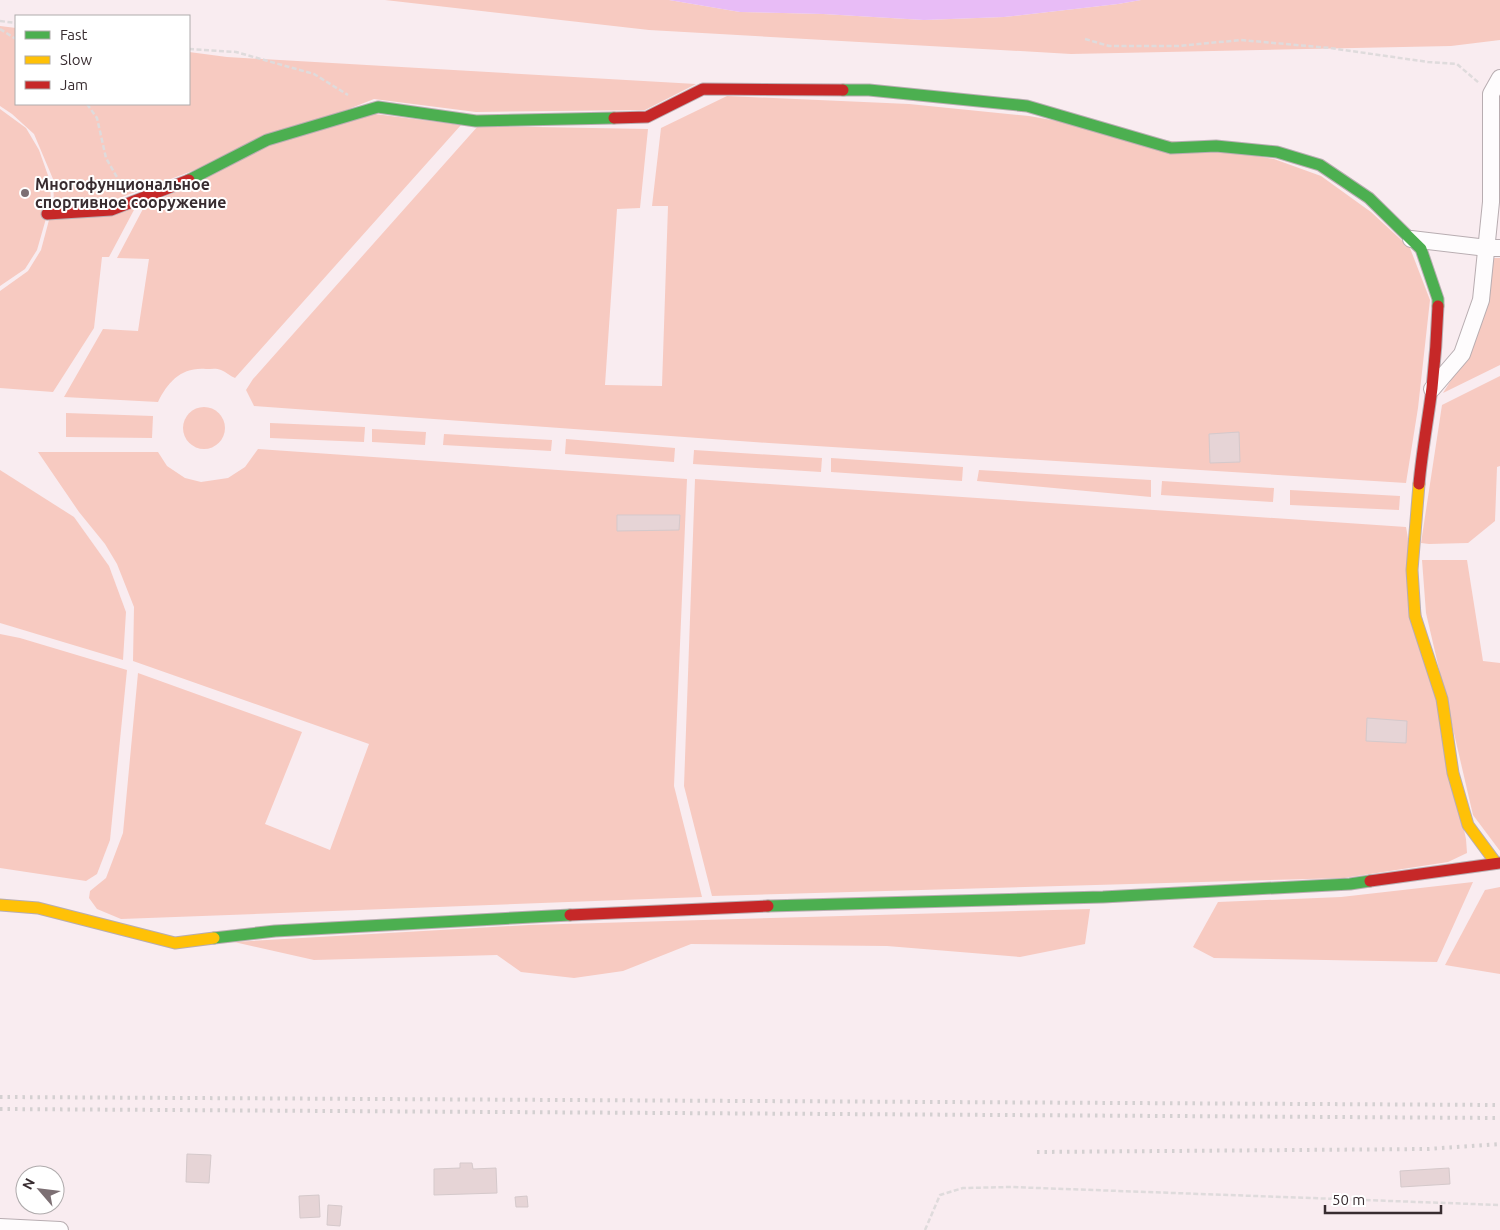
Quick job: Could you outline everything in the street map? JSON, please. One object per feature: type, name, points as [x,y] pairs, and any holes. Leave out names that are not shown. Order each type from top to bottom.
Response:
[{"type":"street","points":[[1432,389],[1462,354],[1481,300],[1493,248],[1491,94],[1500,78]]},
{"type":"street","points":[[47,214],[111,210],[198,177],[268,140],[378,107],[476,121],[646,117],[703,88],[869,90],[1027,106],[1171,148],[1216,146],[1278,152],[1320,165],[1368,198],[1421,249],[1438,299],[1437,341],[1421,459],[1412,570],[1415,616],[1442,699],[1453,774],[1468,825],[1498,863]]},
{"type":"street","points":[[1411,239],[1493,248]]},
{"type":"street","points":[[0,905],[38,908],[175,943],[274,931],[716,907],[1103,897],[1350,884],[1498,863]]},
{"type":"street","points":[[0,1227],[60,1230]]},
{"type":"path","points":[[0,21],[15,24]]},
{"type":"path","points":[[0,29],[15,38]]},
{"type":"path","points":[[1086,39],[1109,46],[1178,46],[1241,40],[1330,48],[1428,62],[1457,64],[1491,94]]},
{"type":"path","points":[[190,49],[236,52],[314,74],[348,95],[378,107]]},
{"type":"path","points":[[88,105],[97,118],[106,158],[118,181],[134,201]]},
{"type":"path","points":[[925,1230],[940,1195],[963,1188],[1011,1187],[1500,1205]]},
{"type":"shaded area","points":[[385,0],[669,0],[740,12],[823,14],[924,20],[1004,17],[1141,0],[1500,0],[1500,40],[1451,46],[1071,54],[649,30]]},
{"type":"shaded area","points":[[669,0],[1141,0],[1004,17],[924,20],[823,14],[740,12]]},
{"type":"shaded area","points":[[0,26],[15,28],[15,105],[190,105],[190,52],[227,57],[696,84],[645,110],[476,112],[374,99],[195,170],[103,204],[54,204],[53,179],[34,134],[0,106]]},
{"type":"shaded area","points":[[727,96],[909,104],[1029,116],[1274,159],[1321,176],[1371,212],[1410,248],[1430,300],[1418,408],[1406,483],[769,443],[254,406],[246,390],[253,379],[478,126],[648,129],[640,208],[617,209],[605,385],[662,386],[668,206],[652,206],[661,128]]},
{"type":"shaded area","name":"Многофунциональное спортивное сооружение","points":[[0,109],[26,128],[39,150],[50,181],[51,204],[37,250],[25,269],[0,286]]},
{"type":"shaded area","points":[[375,114],[461,125],[235,378],[218,369],[189,370],[171,382],[158,402],[64,397],[103,329],[138,331],[149,259],[117,258],[144,207],[270,145]]},
{"type":"shaded area","points":[[135,208],[109,257],[102,257],[94,328],[53,392],[0,388],[0,291],[28,271],[41,250],[49,220]]},
{"type":"shaded area","points":[[1493,258],[1500,258],[1500,365],[1443,393],[1463,361],[1489,298]]},
{"type":"shaded area","points":[[1500,376],[1500,466],[1497,467],[1495,521],[1468,543],[1421,543],[1442,405]]},
{"type":"shaded area","points":[[208,407],[216,410],[222,416],[225,428],[222,440],[216,446],[200,449],[192,446],[186,440],[183,424],[186,416],[192,410]]},
{"type":"shaded area","points":[[66,413],[153,416],[152,438],[66,437]]},
{"type":"shaded area","points":[[270,423],[365,427],[364,442],[270,438]]},
{"type":"shaded area","points":[[372,429],[426,432],[425,445],[372,442]]},
{"type":"shaded area","points":[[444,434],[552,440],[551,451],[443,445]]},
{"type":"shaded area","points":[[566,439],[675,448],[674,462],[565,454]]},
{"type":"shaded area","points":[[258,449],[687,479],[674,786],[702,897],[121,919],[97,909],[89,898],[90,891],[106,878],[123,833],[138,673],[302,732],[265,824],[330,850],[369,744],[133,661],[134,607],[117,564],[105,544],[79,512],[38,452],[158,452],[167,466],[185,478],[201,482],[228,478],[245,467]]},
{"type":"shaded area","points":[[694,450],[822,458],[821,472],[693,464]]},
{"type":"shaded area","points":[[831,458],[963,467],[962,481],[831,472]]},
{"type":"shaded area","points":[[0,470],[74,517],[109,566],[126,612],[123,660],[0,623]]},
{"type":"shaded area","points":[[979,470],[1151,480],[1151,497],[977,481]]},
{"type":"shaded area","points":[[695,479],[1406,527],[1438,707],[1466,839],[1467,853],[1448,862],[1344,878],[712,896],[684,786]]},
{"type":"shaded area","points":[[1162,481],[1274,488],[1273,502],[1161,495]]},
{"type":"shaded area","points":[[1290,490],[1400,496],[1399,510],[1290,505]]},
{"type":"shaded area","points":[[1422,560],[1467,560],[1483,661],[1500,663],[1500,851],[1473,815],[1426,613]]},
{"type":"shaded area","points":[[0,634],[20,638],[127,670],[110,840],[97,874],[86,881],[0,868]]},
{"type":"shaded area","points":[[1473,882],[1437,962],[1214,958],[1193,947],[1218,902],[1341,897]]},
{"type":"shaded area","points":[[1500,887],[1500,974],[1445,965],[1485,890]]},
{"type":"shaded area","points":[[1090,909],[1085,944],[1020,957],[887,946],[691,944],[623,971],[574,978],[521,972],[497,955],[314,960],[234,942],[529,925]]},
{"type":"building","points":[[1239,432],[1240,462],[1210,463],[1209,434]]},
{"type":"building","points":[[617,515],[680,515],[679,530],[617,531]]},
{"type":"building","points":[[1367,718],[1407,721],[1406,743],[1366,741]]},
{"type":"building","points":[[187,1154],[211,1155],[209,1183],[186,1182]]},
{"type":"building","points":[[460,1163],[472,1163],[473,1169],[496,1168],[497,1193],[434,1195],[434,1169],[460,1168]]},
{"type":"building","points":[[1449,1168],[1450,1184],[1401,1187],[1400,1171]]},
{"type":"building","points":[[319,1195],[320,1217],[300,1218],[299,1196]]},
{"type":"building","points":[[527,1196],[528,1207],[516,1207],[515,1197]]},
{"type":"building","points":[[328,1205],[342,1206],[340,1226],[327,1225]]},
{"type":"railway","points":[[0,1097],[1500,1105]]},
{"type":"railway","points":[[0,1109],[1500,1118]]},
{"type":"railway","points":[[1037,1152],[1428,1149],[1500,1144]]},
{"type":"traffic: fast","points":[[843,90],[869,90],[1027,106],[1171,148],[1216,146],[1277,152],[1320,165],[1369,198],[1421,249],[1438,299],[1438,306]]},
{"type":"traffic: fast","points":[[189,180],[267,140],[378,107],[476,121],[614,118]]},
{"type":"traffic: fast","points":[[768,906],[1103,897],[1350,884],[1370,881]]},
{"type":"traffic: fast","points":[[214,938],[275,931],[570,915]]},
{"type":"traffic: slow","points":[[1419,484],[1412,570],[1415,616],[1442,699],[1453,773],[1468,825],[1496,863]]},
{"type":"traffic: slow","points":[[0,905],[38,908],[175,943],[214,938]]},
{"type":"traffic: jam","points":[[614,118],[647,117],[703,89],[843,90]]},
{"type":"traffic: jam","points":[[47,214],[111,210],[189,180]]},
{"type":"traffic: jam","points":[[1419,484],[1432,388],[1438,306]]},
{"type":"traffic: jam","points":[[1370,881],[1500,863]]},
{"type":"traffic: jam","points":[[570,915],[768,906]]},
{"type":"place","name":"Многофунциональное спортивное сооружение","points":[[25,193]]}]
